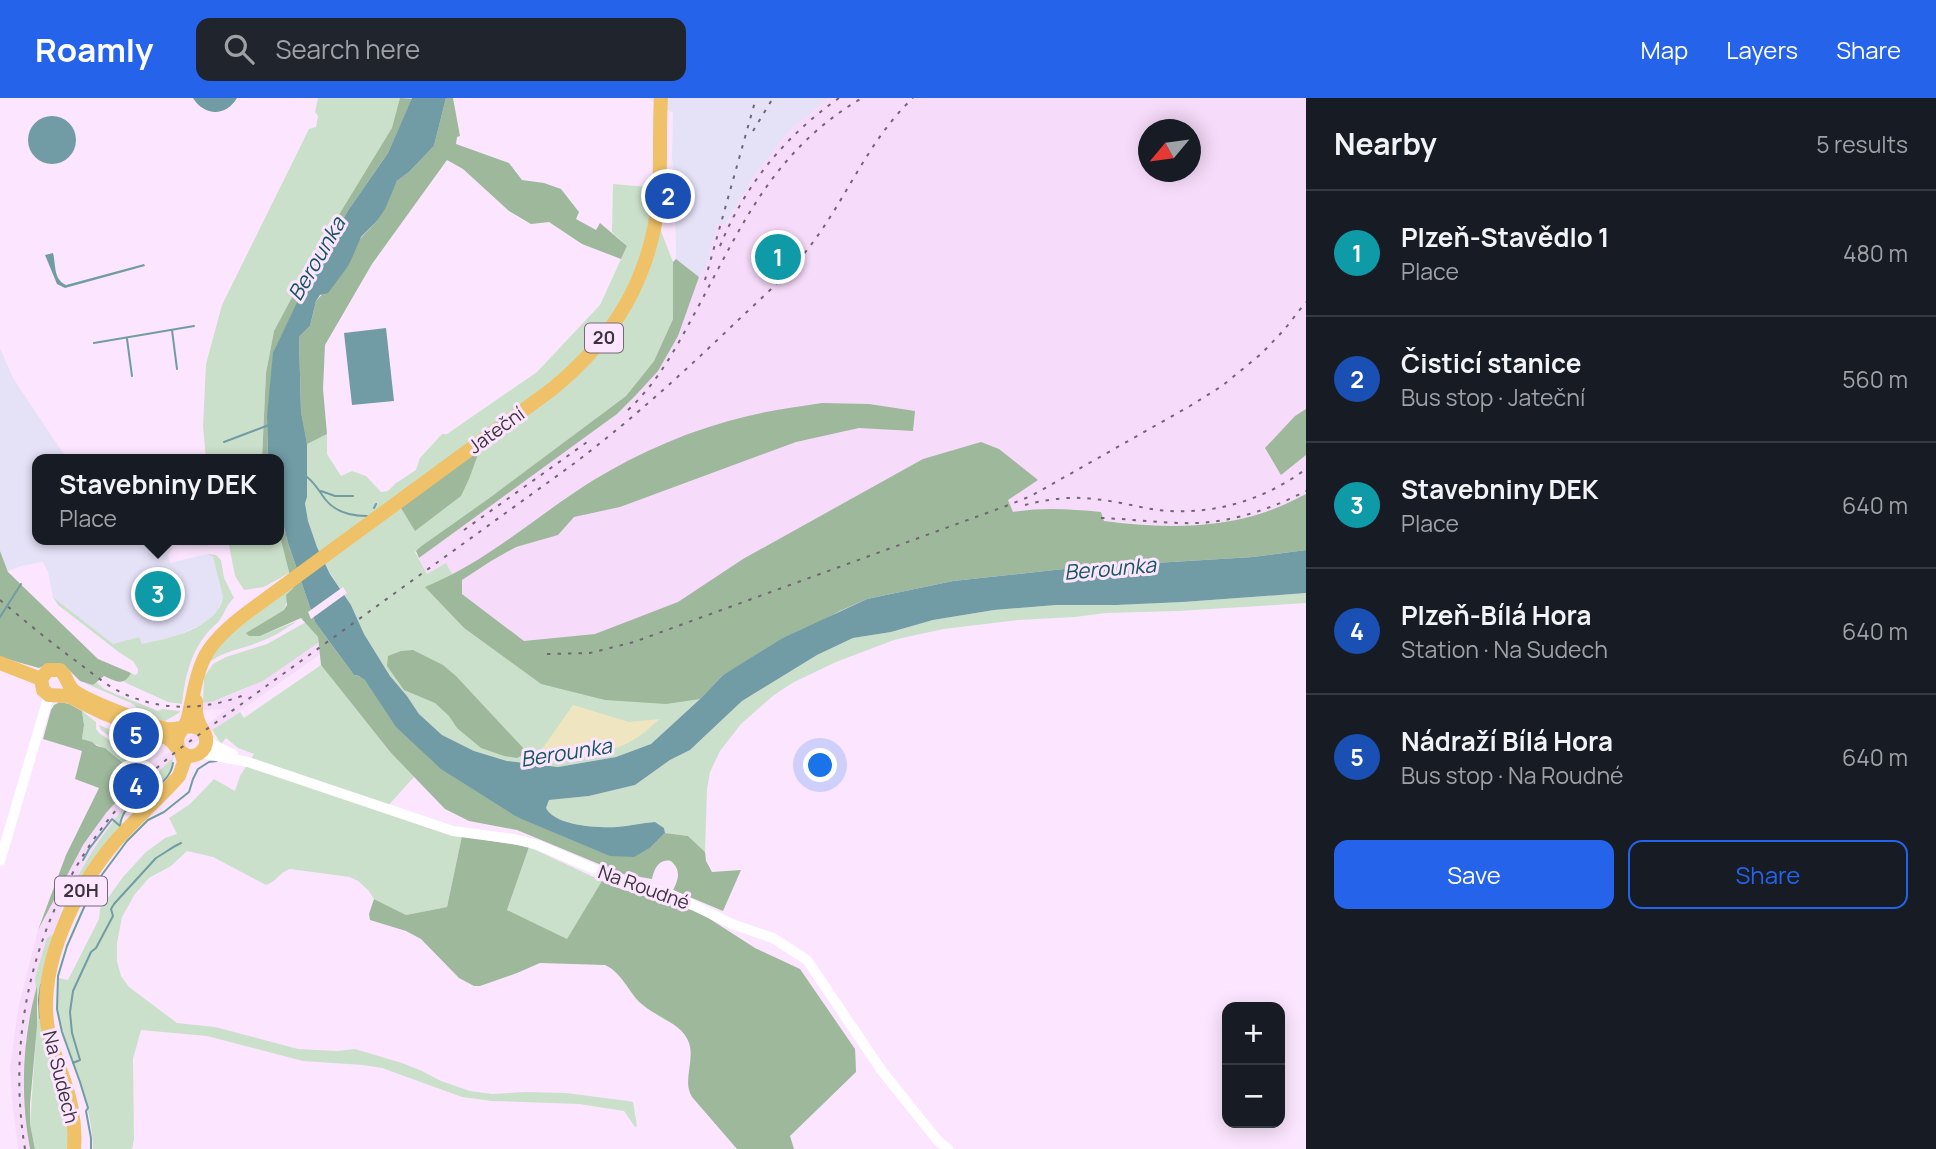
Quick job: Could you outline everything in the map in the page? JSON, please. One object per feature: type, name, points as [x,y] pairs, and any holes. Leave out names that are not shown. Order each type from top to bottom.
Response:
[{"type":"main road","name":"Jateční","points":[[184,727],[203,659],[214,641],[229,626],[569,375],[595,349],[617,321],[641,274],[656,218],[661,98]]},
{"type":"main road","name":"Na Roudné","points":[[0,663],[41,679],[46,672],[57,669],[65,674],[72,689],[81,695],[169,730],[194,726],[204,734]]},
{"type":"main road","name":"Jateční","points":[[196,678],[196,713],[204,734]]},
{"type":"main road","points":[[41,679],[43,690],[54,695],[67,688],[68,682]]},
{"type":"main road","name":"Na Roudné","points":[[54,695],[68,696],[167,738],[187,755],[199,754]]},
{"type":"main road","name":"20","points":[[179,749],[177,737],[184,727]]},
{"type":"main road","points":[[199,754],[206,744],[204,734]]},
{"type":"main road","name":"Na Sudech","points":[[74,1149],[73,1113],[69,1094],[49,1038],[46,1005],[49,974],[60,938],[84,886],[114,844],[181,773],[184,762],[179,749]]},
{"type":"main road","name":"Na Sudech","points":[[159,799],[186,778],[199,754]]},
{"type":"main road","name":"Na Sudech","points":[[46,1005],[75,1091],[81,1118],[83,1149]]},
{"type":"street","points":[[0,861],[54,695]]},
{"type":"street","name":"Na Roudné","points":[[204,734],[217,747],[248,762],[453,831],[538,845],[617,879],[670,894],[732,923],[773,938],[807,960],[882,1071],[938,1141],[948,1149]]},
{"type":"street","name":"Na Roudné","points":[[199,754],[248,762]]},
{"type":"shaded area","points":[[318,98],[412,98],[315,254],[274,331],[266,373],[262,454],[206,454],[203,426],[206,364],[222,305],[309,129],[316,127],[318,116],[315,112]]},
{"type":"shaded area","points":[[400,98],[412,99],[388,153],[349,209],[310,275],[267,416],[268,454],[262,454],[266,373],[274,331],[315,254],[392,128]]},
{"type":"shaded area","points":[[446,98],[453,98],[460,136],[457,137],[456,144],[509,163],[522,180],[561,189],[579,212],[576,219],[596,230],[600,223],[627,246],[621,259],[582,244],[549,222],[531,224],[509,211],[463,169],[447,160],[372,264],[325,345],[323,389],[327,434],[307,444],[301,412],[299,337],[310,326],[316,301],[349,265],[357,242],[377,221],[397,181],[434,146]]},
{"type":"shaded area","points":[[647,98],[829,98],[788,132],[753,178],[712,247],[706,267],[699,277],[676,259],[673,113]]},
{"type":"shaded area","points":[[829,98],[1306,98],[1306,494],[1247,518],[1205,525],[1170,526],[1104,521],[1101,512],[539,666],[524,641],[462,594],[462,580],[453,576],[445,563],[427,574],[419,558],[617,414],[635,396],[678,336],[699,277],[706,267],[717,224],[726,225],[753,178],[788,132]]},
{"type":"shaded area","points":[[613,184],[649,187],[656,218],[673,262],[673,319],[654,361],[626,396],[415,552],[427,574],[446,563],[453,576],[426,587],[464,628],[541,684],[704,695],[651,744],[616,757],[558,767],[507,761],[474,751],[442,735],[419,714],[390,676],[364,634],[351,605],[317,547],[308,521],[301,412],[314,440],[327,434],[327,454],[341,476],[352,471],[366,476],[381,492],[388,491],[416,470],[420,458],[442,434],[447,434],[537,372],[600,305],[627,246],[612,232]]},
{"type":"shaded area","points":[[676,259],[699,277],[678,336],[658,371],[617,414],[419,558],[416,551],[420,547],[626,396],[654,361],[673,319],[673,262]]},
{"type":"shaded area","points":[[0,348],[13,378],[64,454],[32,454],[32,545],[174,545],[168,555],[170,563],[207,554],[213,557],[223,597],[217,611],[207,622],[173,637],[141,644],[139,637],[113,644],[53,597],[43,562],[8,571],[0,551]]},
{"type":"shaded area","points":[[822,403],[869,404],[915,411],[913,431],[859,428],[796,442],[620,507],[574,517],[558,535],[516,547],[462,580],[462,594],[524,641],[595,634],[678,602],[743,559],[923,459],[981,442],[999,449],[1038,480],[1008,500],[1013,512],[1079,510],[1101,512],[1104,521],[1157,526],[1193,525],[1228,522],[1253,516],[1306,494],[1306,550],[1253,557],[1073,568],[953,581],[867,599],[723,675],[700,699],[666,704],[605,700],[541,684],[464,628],[425,587],[469,565],[592,481],[648,451],[687,434],[728,421]]},
{"type":"shaded area","points":[[1306,409],[1306,455],[1281,475],[1265,448],[1295,416]]},
{"type":"shaded area","points":[[480,449],[461,496],[415,531],[401,508]]},
{"type":"shaded area","points":[[284,527],[315,622],[354,675],[362,677],[517,817],[651,847],[665,833],[688,836],[705,852],[712,872],[741,870],[723,911],[673,890],[678,875],[671,861],[660,863],[652,879],[623,874],[517,830],[469,821],[445,809],[391,753],[321,665],[318,637],[301,618],[260,636],[249,636],[246,633],[284,610],[287,605],[286,595],[293,588],[282,545]]},
{"type":"shaded area","points":[[229,545],[283,545],[289,573],[264,587],[244,590],[235,576]]},
{"type":"shaded area","points":[[0,551],[8,572],[98,659],[131,673],[125,680],[119,682],[104,676],[93,685],[80,681],[62,665],[48,664],[39,668],[0,657]]},
{"type":"shaded area","points":[[207,554],[216,555],[221,560],[224,578],[234,598],[197,648],[187,675],[182,704],[168,702],[124,682],[131,673],[138,673],[133,661],[58,605],[53,597],[113,644],[139,637],[142,644],[165,639],[202,624],[219,608],[223,597],[213,557]]},
{"type":"shaded area","points":[[292,587],[284,610],[257,627],[260,636],[297,621],[272,636],[226,653],[208,663],[221,641]]},
{"type":"shaded area","points":[[1306,593],[1306,603],[1106,613],[944,629],[894,640],[836,662],[774,695],[741,724],[720,751],[710,772],[707,789],[705,852],[688,836],[665,833],[664,828],[655,822],[617,827],[589,826],[558,819],[546,808],[549,800],[589,796],[635,785],[670,760],[690,750],[742,701],[817,655],[853,638],[994,610],[1056,605],[1183,602]]},
{"type":"shaded area","points":[[306,622],[318,637],[318,643],[263,681],[203,703],[204,677],[213,664],[267,644]]},
{"type":"shaded area","points":[[318,643],[322,653],[173,758],[145,784],[104,832],[84,864],[61,910],[33,1000],[26,1033],[23,1083],[30,1149],[18,1149],[10,1069],[18,1009],[38,930],[78,853],[106,813],[139,777],[156,761],[227,709],[203,710],[203,703],[263,681]]},
{"type":"shaded area","points":[[413,650],[443,665],[456,676],[525,750],[523,755],[517,758],[504,756],[481,748],[457,728],[435,703],[404,690],[387,666],[388,656]]},
{"type":"shaded area","points":[[321,665],[391,753],[414,777],[386,808],[462,836],[447,907],[406,915],[374,899],[368,890],[350,877],[290,869],[266,885],[213,857],[187,851],[171,866],[149,878],[135,894],[122,917],[117,943],[117,961],[121,976],[129,987],[177,1023],[215,1027],[298,1049],[355,1049],[402,1063],[470,1091],[492,1094],[566,1093],[633,1102],[637,1126],[635,1127],[624,1111],[579,1104],[492,1101],[462,1097],[382,1068],[303,1061],[207,1036],[141,1030],[133,1059],[132,1149],[93,1149],[87,1105],[59,1017],[59,978],[68,980],[99,919],[100,909],[123,877],[146,852],[165,838],[177,834],[169,818],[190,804],[214,779],[235,791],[240,776],[254,754],[238,748],[226,738],[220,742],[212,730],[240,712],[244,718]]},
{"type":"shaded area","points":[[80,681],[93,685],[96,682],[104,689],[158,711],[180,711],[165,721],[145,715],[133,704]]},
{"type":"shaded area","points":[[60,702],[82,711],[82,739],[105,748],[124,764],[125,792],[83,845],[38,930],[66,855],[99,788],[75,779],[82,751],[43,739],[51,710]]},
{"type":"shaded area","points":[[82,711],[96,722],[99,733],[131,755],[144,760],[134,782],[125,792],[120,762],[109,751],[82,739]]},
{"type":"shaded area","points":[[99,725],[137,741],[147,739],[154,742],[149,758],[131,752],[101,730]]},
{"type":"shaded area","points":[[173,758],[172,768],[167,776],[121,815],[119,828],[43,975],[67,1101],[70,1149],[35,1149],[30,1124],[38,1008],[35,978],[47,938],[54,934],[74,883],[101,838],[134,796]]},
{"type":"shaded area","points":[[462,836],[529,847],[507,910],[567,939],[602,881],[699,912],[755,948],[800,969],[855,1049],[856,1072],[790,1136],[794,1149],[737,1149],[689,1091],[691,1057],[686,1036],[676,1026],[643,1005],[621,978],[605,965],[540,963],[474,986],[459,978],[421,939],[406,931],[370,920],[369,914],[374,899],[406,915],[447,907]]},
{"type":"shaded area","points":[[529,847],[602,881],[610,904],[855,1049],[856,1072],[747,1065],[645,1007],[612,968],[606,965],[569,962],[507,910]]},
{"type":"shaded area","points":[[37,986],[37,1026],[30,1104],[30,1124],[35,1149],[30,1149],[24,1067],[28,1026]]},
{"type":"sand","points":[[573,705],[629,722],[660,719],[637,738],[612,749],[572,758],[535,759]]},
{"type":"water","points":[[193,98],[237,98],[227,109],[215,112],[203,108]]},
{"type":"water","name":"Berounka","points":[[412,98],[446,98],[434,146],[397,181],[385,209],[361,237],[349,265],[328,293],[320,295],[316,301],[310,326],[299,337],[301,412],[307,444],[305,503],[317,547],[330,574],[351,605],[364,634],[390,676],[419,714],[442,735],[474,751],[507,761],[558,767],[616,757],[651,744],[723,675],[783,638],[867,599],[953,581],[1073,568],[1253,557],[1306,550],[1306,593],[1183,602],[1056,605],[994,610],[853,638],[817,655],[742,701],[690,750],[670,760],[635,785],[589,796],[549,800],[546,808],[558,819],[567,822],[622,827],[655,822],[664,828],[665,833],[651,847],[634,857],[610,856],[517,817],[441,769],[396,727],[365,680],[354,675],[315,622],[284,527],[284,454],[268,454],[267,416],[273,353],[310,275],[349,209],[388,153]]},
{"type":"water","points":[[52,116],[69,123],[76,140],[69,157],[52,164],[35,157],[28,140],[35,123]]},
{"type":"water","points":[[53,253],[57,275],[66,285],[144,264],[145,266],[65,288],[57,284],[45,255]]},
{"type":"water","points":[[386,328],[394,401],[352,405],[344,333]]},
{"type":"pier","points":[[343,587],[347,593],[311,619],[308,612]]},
{"type":"waterway","points":[[94,343],[194,326]]},
{"type":"waterway","points":[[172,330],[177,369]]},
{"type":"waterway","points":[[127,339],[132,376]]},
{"type":"waterway","points":[[224,442],[269,425]]},
{"type":"waterway","points":[[307,477],[334,507],[350,514],[367,516]]},
{"type":"waterway","points":[[321,491],[335,496],[353,496]]},
{"type":"waterway","points":[[374,508],[376,504]]},
{"type":"waterway","points":[[0,617],[21,584]]},
{"type":"waterway","points":[[91,1149],[86,1111],[88,1108],[62,1032],[57,1009],[58,976],[67,946],[89,896],[127,841],[148,820],[164,812],[189,792],[198,769],[209,762],[217,761]]},
{"type":"waterway","points":[[120,826],[129,807],[164,781],[173,763]]},
{"type":"waterway","points":[[83,860],[112,819],[120,826]]},
{"type":"waterway","points":[[73,1063],[80,1060],[72,1033],[70,1012],[73,991],[91,952],[96,948],[113,916],[111,909],[156,858],[181,843]]},
{"type":"waterway","points":[[40,1018],[41,985]]},
{"type":"railway","points":[[705,280],[756,98]]},
{"type":"railway","points":[[753,131],[773,98]]},
{"type":"railway","points":[[720,246],[742,202],[769,163],[801,129],[839,98]]},
{"type":"railway","points":[[628,410],[667,363],[746,218],[783,165],[832,118],[862,98]]},
{"type":"railway","points":[[25,1149],[19,1092],[22,1035],[31,980],[48,926],[71,876],[102,828],[139,785],[182,747],[572,465],[674,380],[799,260],[834,212],[883,133],[913,98]]},
{"type":"railway","points":[[547,654],[590,653],[634,642],[1031,496],[1222,386],[1261,354],[1306,302]]},
{"type":"railway","points":[[464,530],[590,440]]},
{"type":"railway","points":[[1025,505],[1077,498],[1158,510],[1197,511],[1254,498],[1306,469]]},
{"type":"railway","points":[[1101,518],[1174,523],[1212,522],[1254,513],[1306,491]]},
{"type":"railway","points":[[0,600],[98,678],[127,695],[178,707],[213,704],[247,694]]},
{"type":"place","name":"Čisticí stanice","points":[[668,196]]},
{"type":"place","name":"Plzeň-Stavědlo 1","points":[[778,257]]},
{"type":"place","name":"Stavebniny DEK","points":[[158,594]]},
{"type":"place","name":"Nádraží Bílá Hora","points":[[136,735]]},
{"type":"place","name":"Plzeň-Bílá Hora","points":[[136,786]]}]
